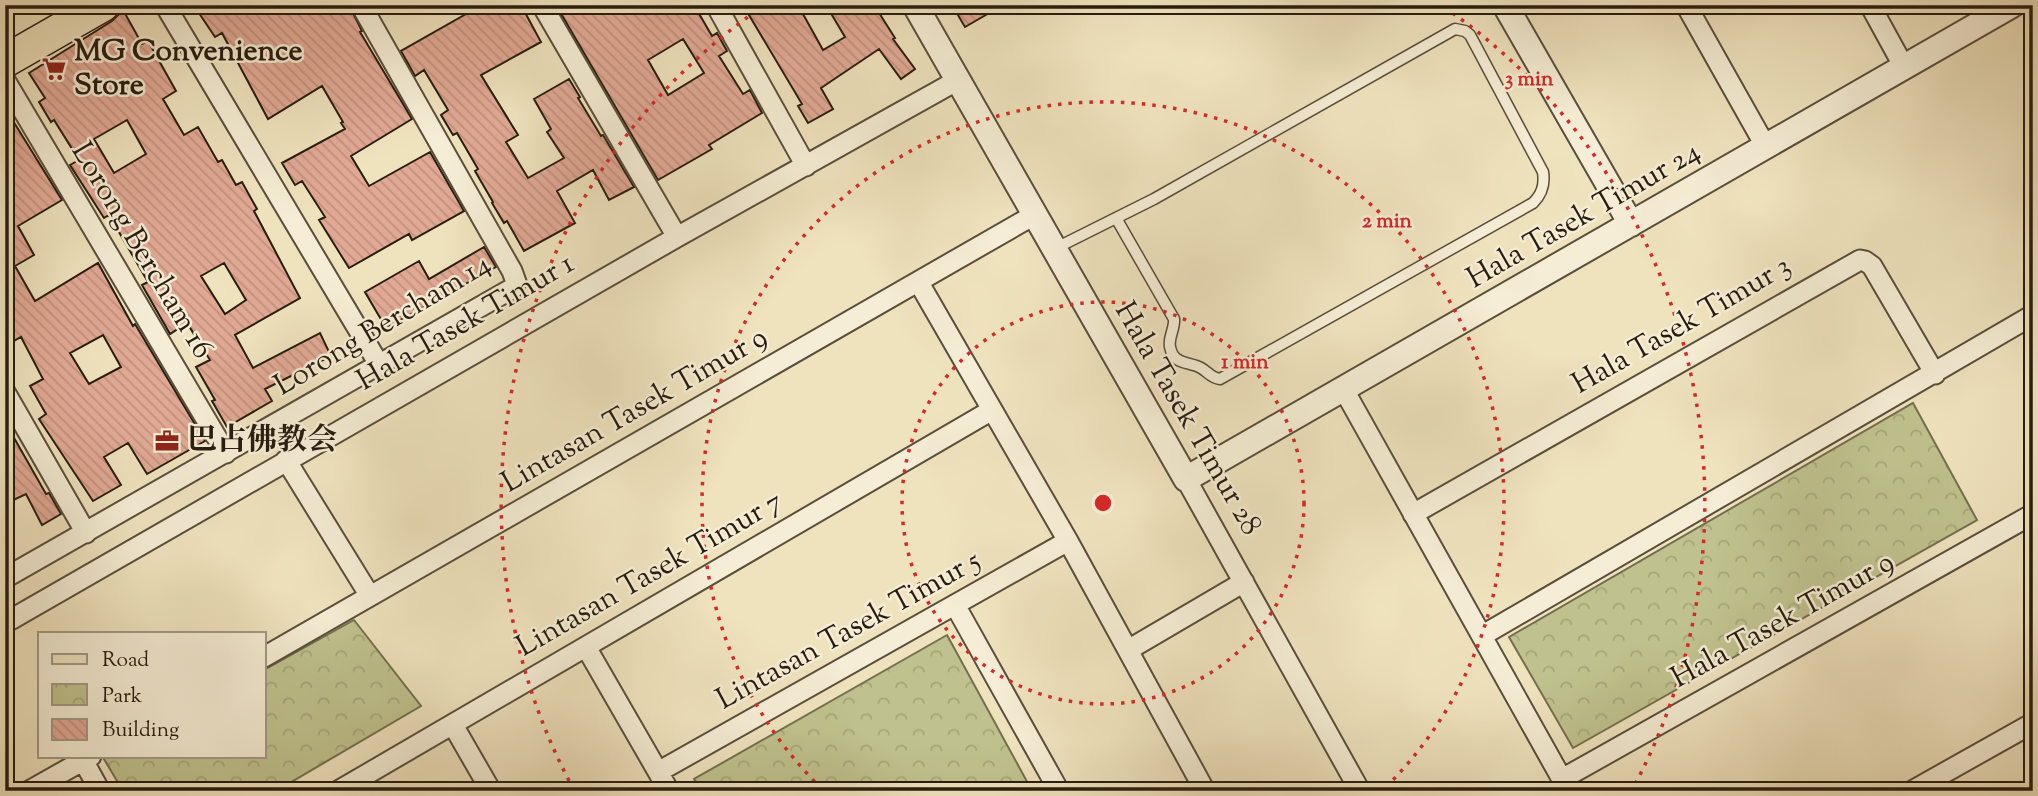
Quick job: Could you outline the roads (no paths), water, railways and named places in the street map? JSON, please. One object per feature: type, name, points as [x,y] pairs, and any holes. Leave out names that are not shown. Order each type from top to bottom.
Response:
[{"type":"main road","points":[[5,47],[78,5]]},
{"type":"main road","points":[[5,61],[103,5]]},
{"type":"street","points":[[165,5],[380,366]]},
{"type":"street","name":"Lorong Bercham 14","points":[[5,578],[513,288],[516,277],[360,5]]},
{"type":"street","points":[[542,5],[677,237]]},
{"type":"street","points":[[716,5],[806,166]]},
{"type":"street","name":"Hala Tasek Timur 28","points":[[915,5],[1186,479],[1360,791]]},
{"type":"street","points":[[1505,5],[1632,225]]},
{"type":"street","points":[[1686,5],[1766,148]]},
{"type":"street","points":[[1870,5],[1904,67]]},
{"type":"street","name":"Hala Tasek Timur 24","points":[[1186,479],[2012,5]]},
{"type":"street","name":"Lorong Bercham 16","points":[[5,80],[226,453]]},
{"type":"street","name":"Hala Tasek Timur 1","points":[[5,623],[677,237],[958,80]]},
{"type":"street","name":"Lintasan Tasek Timur 9","points":[[266,656],[1034,215]]},
{"type":"street","name":"Hala Tasek Timur 3","points":[[1413,514],[1860,260],[1872,266],[1935,374]]},
{"type":"street","points":[[919,283],[1068,541],[1205,791]]},
{"type":"street","points":[[1483,635],[2033,315]]},
{"type":"street","name":"Hala Tasek Timur 9","points":[[1344,390],[1565,785],[2033,513]]},
{"type":"street","points":[[5,392],[86,533]]},
{"type":"street","name":"Lintasan Tasek Timur 7","points":[[338,791],[992,410]]},
{"type":"street","points":[[286,460],[370,596]]},
{"type":"street","name":"Lintasan Tasek Timur 5","points":[[658,772],[1068,541]]},
{"type":"street","points":[[1128,650],[1244,582]]},
{"type":"street","points":[[955,606],[1059,791]]},
{"type":"street","points":[[586,647],[668,791]]},
{"type":"street","points":[[1912,791],[2033,723]]},
{"type":"street","points":[[453,725],[491,791]]},
{"type":"street","points":[[29,791],[87,758],[100,791]]},
{"type":"lane","points":[[1054,250],[1115,218],[1154,200],[1455,29],[1470,35],[1543,172],[1544,181],[1543,190],[1533,203],[1220,379],[1210,376],[1197,366],[1180,362],[1172,351],[1170,340],[1174,319],[1115,218]]},
{"type":"place","name":"MG Convenience Store","points":[[54,69]]},
{"type":"place","name":"巴占佛教会","points":[[167,441]]}]
